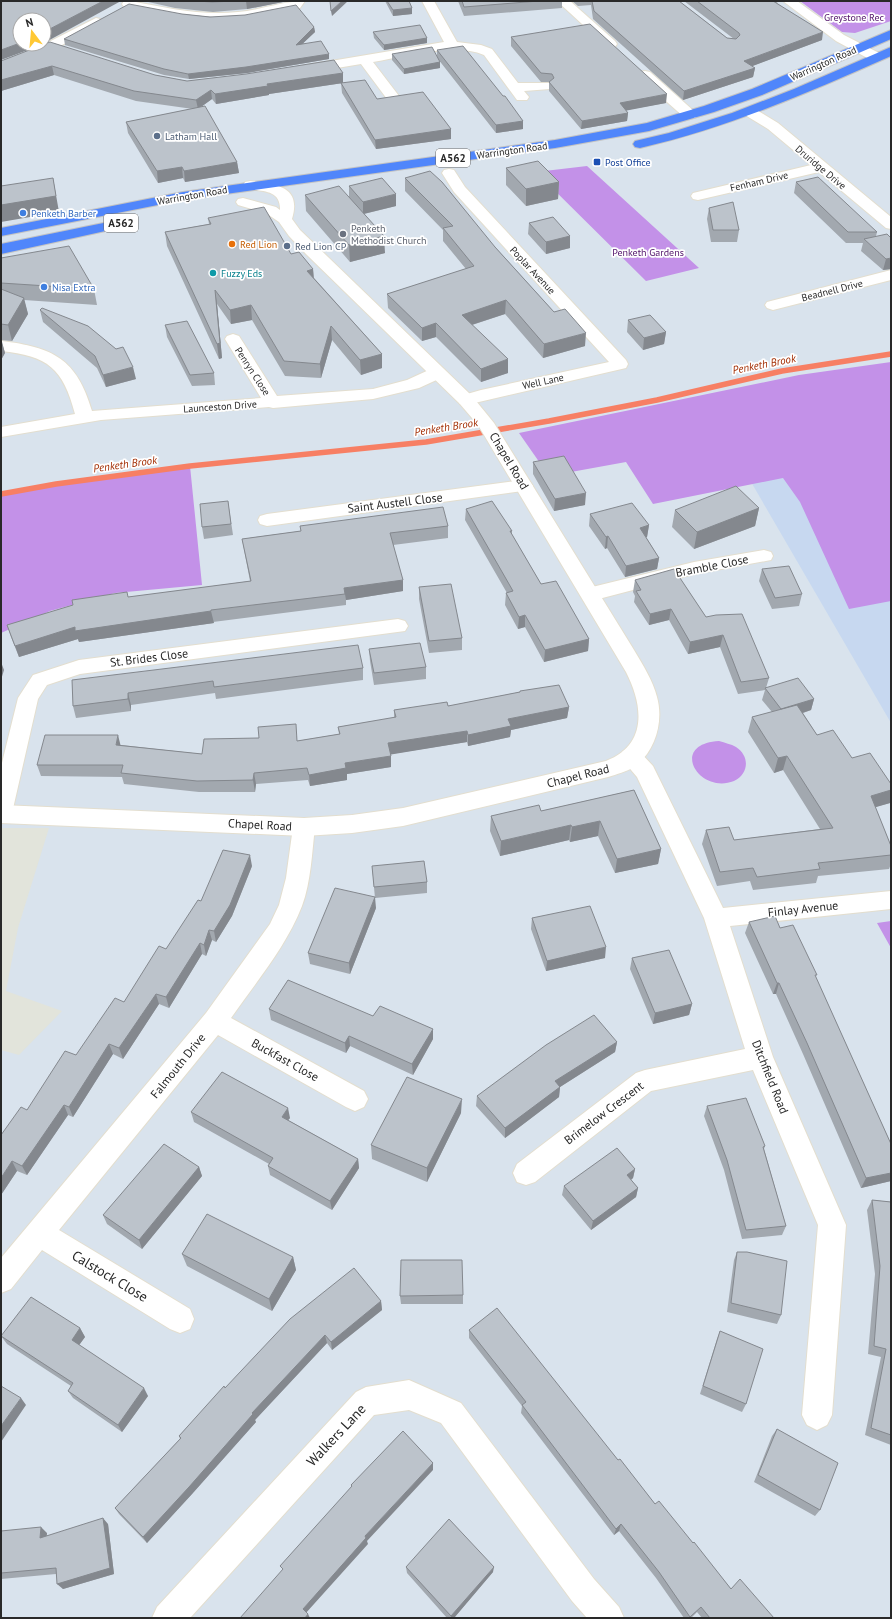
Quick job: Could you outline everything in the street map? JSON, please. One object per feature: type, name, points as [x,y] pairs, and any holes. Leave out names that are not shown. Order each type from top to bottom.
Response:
[{"type":"main road","name":"Warrington Road","points":[[1,232],[88,214],[250,185],[555,144],[649,127],[690,115],[757,92],[858,48],[889,37]]},
{"type":"main road","name":"Warrington Road","points":[[625,147],[670,137],[750,112],[815,86],[891,51]]},
{"type":"main road","name":"A562","points":[[434,175],[456,172]]},
{"type":"main road","name":"Warrington Road","points":[[227,204],[302,193]]},
{"type":"main road","name":"A562","points":[[1,249],[134,221]]},
{"type":"street","points":[[116,11],[129,3],[178,14],[217,17],[237,16],[296,5],[300,1]]},
{"type":"street","points":[[428,1],[452,45]]},
{"type":"street","points":[[563,1],[622,54]]},
{"type":"street","points":[[789,1],[832,33],[876,57]]},
{"type":"street","points":[[52,45],[105,18]]},
{"type":"street","points":[[295,71],[452,45],[481,48],[488,52],[518,92],[545,86]]},
{"type":"street","points":[[52,46],[66,50]]},
{"type":"street","points":[[1,66],[36,52]]},
{"type":"street","points":[[365,60],[392,96]]},
{"type":"street","points":[[634,65],[690,115]]},
{"type":"street","name":"Druridge Drive","points":[[750,112],[773,126],[891,225]]},
{"type":"street","name":"Fenham Drive","points":[[709,206],[694,193],[821,167]]},
{"type":"street","name":"Poplar Avenue","points":[[456,172],[459,189],[620,364]]},
{"type":"street","points":[[250,185],[280,191],[286,196],[289,202],[289,210],[285,219]]},
{"type":"street","name":"Chapel Road","points":[[1,813],[304,827],[352,824],[403,817],[608,770],[622,764],[631,757],[643,742],[648,729],[650,710],[644,689],[627,655],[591,594],[490,431],[466,400],[311,251],[294,233],[285,219],[271,210],[243,202]]},
{"type":"street","name":"Beadnell Drive","points":[[774,305],[891,275]]},
{"type":"street","name":"Penryn Close","points":[[233,339],[273,403]]},
{"type":"street","points":[[1,346],[29,351],[51,360],[60,366],[68,373],[73,381],[85,418]]},
{"type":"street","name":"Well Lane","points":[[466,400],[620,364]]},
{"type":"street","name":"Launceston Drive","points":[[1,432],[121,413],[273,403],[373,394],[413,384],[437,373]]},
{"type":"street","name":"Saint Austell Close","points":[[266,520],[524,486]]},
{"type":"street","name":"Bramble Close","points":[[591,594],[694,568],[764,556]]},
{"type":"street","name":"St. Brides Close","points":[[1,813],[28,698],[40,680],[79,667],[398,626]]},
{"type":"street","name":"Ditchfield Road","points":[[631,757],[645,772],[716,918],[760,1057],[832,1225],[817,1415]]},
{"type":"street","name":"Falmouth Drive","points":[[1,1279],[40,1234],[215,1021],[280,930],[288,912],[297,878],[304,827]]},
{"type":"street","name":"Finlay Avenue","points":[[716,918],[891,900]]},
{"type":"street","name":"Buckfast Close","points":[[215,1021],[355,1099]]},
{"type":"street","name":"Brimelow Crescent","points":[[526,1173],[644,1081],[760,1057]]},
{"type":"street","name":"Calstock Close","points":[[40,1234],[180,1319]]},
{"type":"street","name":"Walkers Lane","points":[[168,1618],[366,1402],[409,1395],[452,1413],[583,1590],[608,1618]]},
{"type":"shaded area","points":[[891,446],[891,723],[733,451]]},
{"type":"shaded area","points":[[1,828],[49,828],[18,928],[6,991],[62,1011],[19,1055],[1,1050]]},
{"type":"green space","name":"Greystone Rec","points":[[800,1],[891,1],[891,21],[855,33],[842,32]]},
{"type":"green space","name":"Penketh Gardens","points":[[587,166],[699,268],[646,281],[536,172]]},
{"type":"green space","points":[[891,362],[891,601],[849,609],[800,502],[783,478],[653,504],[626,462],[549,476],[519,433],[799,375]]},
{"type":"green space","points":[[190,466],[202,585],[115,593],[50,611],[1,633],[1,494],[56,484]]},
{"type":"green space","points":[[719,741],[736,747],[744,755],[746,765],[745,770],[739,778],[734,781],[721,783],[710,781],[700,775],[694,767],[692,759],[695,750],[704,744]]},
{"type":"green space","points":[[891,921],[891,948],[877,923]]},
{"type":"building","points":[[1,1],[103,1],[52,28],[52,12],[12,12],[12,46],[1,50]]},
{"type":"building","points":[[197,1],[235,1],[212,2]]},
{"type":"building","points":[[330,1],[342,1],[331,11]]},
{"type":"building","points":[[387,1],[409,1],[412,8],[393,10]]},
{"type":"building","points":[[462,1],[539,1],[464,7]]},
{"type":"building","points":[[592,1],[679,1],[727,38],[736,39],[740,35],[739,33],[697,1],[773,1],[823,32],[744,61],[755,68],[684,91],[594,11]]},
{"type":"building","points":[[129,4],[182,14],[210,17],[245,15],[296,5],[314,27],[296,45],[321,41],[329,54],[246,67],[188,74],[164,69],[64,39]]},
{"type":"building","points":[[590,24],[667,94],[620,103],[628,113],[582,121],[549,82],[554,78],[552,74],[541,73],[511,37]]},
{"type":"building","points":[[420,25],[427,38],[384,45],[373,32]]},
{"type":"building","points":[[52,43],[155,75],[187,81],[246,74],[334,60],[343,73],[267,84],[268,86],[215,94],[211,90],[196,100],[134,91],[52,66],[1,80],[1,61],[24,52],[52,52]]},
{"type":"building","points":[[463,46],[503,96],[505,96],[523,121],[496,125],[437,50]]},
{"type":"building","points":[[432,47],[440,62],[404,69],[392,54]]},
{"type":"building","points":[[365,80],[377,99],[423,92],[451,129],[375,140],[341,83]]},
{"type":"building","points":[[205,106],[237,162],[184,171],[182,167],[157,171],[126,122]]},
{"type":"building","points":[[538,161],[559,182],[526,189],[506,168]]},
{"type":"building","points":[[430,171],[442,182],[495,247],[554,312],[565,309],[586,333],[544,344],[506,300],[462,315],[508,359],[481,369],[436,323],[422,328],[387,294],[474,266],[443,228],[453,226],[405,178]]},
{"type":"building","points":[[818,177],[877,232],[848,232],[796,182]]},
{"type":"building","points":[[53,178],[56,196],[1,205],[1,186]]},
{"type":"building","points":[[382,178],[396,194],[363,202],[349,186]]},
{"type":"building","points":[[339,186],[384,236],[349,245],[305,195]]},
{"type":"building","points":[[733,202],[739,230],[713,230],[709,208]]},
{"type":"building","points":[[264,207],[291,254],[299,252],[313,269],[307,271],[382,354],[360,360],[331,326],[320,364],[284,361],[251,305],[230,310],[215,290],[220,343],[217,344],[165,232],[211,224],[208,218]]},
{"type":"building","points":[[553,217],[570,236],[546,242],[529,223]]},
{"type":"building","points":[[887,234],[891,238],[891,258],[886,259],[864,239]]},
{"type":"building","points":[[69,246],[94,289],[1,283],[1,258]]},
{"type":"building","points":[[1,289],[24,298],[8,325],[1,324]]},
{"type":"building","points":[[42,308],[88,326],[116,349],[123,347],[133,367],[103,375],[95,356],[40,310]]},
{"type":"building","points":[[650,315],[666,332],[644,338],[628,320]]},
{"type":"building","points":[[187,321],[214,373],[190,375],[165,325]]},
{"type":"building","points":[[564,456],[586,493],[555,499],[533,462]]},
{"type":"building","points":[[736,486],[759,508],[697,532],[675,510]]},
{"type":"building","points":[[228,501],[231,524],[202,527],[200,504]]},
{"type":"building","points":[[492,501],[512,531],[510,531],[541,584],[556,581],[589,639],[545,650],[525,615],[519,617],[506,593],[513,591],[466,509]]},
{"type":"building","points":[[632,503],[649,525],[640,528],[659,558],[626,566],[608,536],[606,537],[590,514]]},
{"type":"building","points":[[443,507],[448,526],[390,533],[403,580],[344,588],[345,594],[211,610],[75,631],[75,627],[15,646],[7,625],[73,605],[72,600],[127,592],[128,597],[251,581],[242,539],[301,531],[300,526]]},
{"type":"building","points":[[789,566],[802,594],[775,598],[762,569]]},
{"type":"building","points":[[674,569],[706,617],[742,614],[769,678],[741,682],[723,635],[690,642],[671,609],[650,614],[636,591],[641,590],[635,580]]},
{"type":"building","points":[[451,584],[462,638],[429,641],[419,587]]},
{"type":"building","points":[[420,643],[426,667],[374,673],[369,649]]},
{"type":"building","points":[[358,645],[363,668],[214,687],[213,681],[128,693],[128,699],[73,706],[72,680]]},
{"type":"building","points":[[798,678],[814,699],[781,709],[765,688]]},
{"type":"building","points":[[559,685],[569,707],[508,719],[511,726],[468,735],[467,731],[388,743],[391,756],[345,763],[346,768],[309,775],[307,768],[254,773],[253,780],[197,781],[121,773],[123,765],[37,765],[45,735],[118,735],[116,745],[202,754],[204,739],[259,738],[258,727],[296,724],[297,741],[340,734],[338,727],[396,717],[394,710],[447,702],[448,706],[520,691]]},
{"type":"building","points":[[797,705],[817,735],[833,730],[852,758],[870,753],[891,784],[891,790],[871,796],[891,846],[891,855],[818,863],[820,869],[757,877],[753,868],[720,872],[706,830],[729,827],[734,840],[833,828],[787,756],[778,758],[752,717]]},
{"type":"building","points":[[634,790],[661,849],[617,859],[600,821],[572,827],[571,825],[501,841],[491,816],[539,805],[541,811]]},
{"type":"building","points":[[223,850],[250,855],[230,905],[214,931],[209,930],[204,945],[200,943],[166,997],[156,994],[119,1048],[109,1044],[69,1107],[64,1105],[22,1166],[12,1161],[1,1178],[1,1135],[21,1107],[27,1110],[65,1051],[76,1055],[115,998],[124,1002],[159,946],[166,949],[198,900],[201,901]]},
{"type":"building","points":[[424,861],[427,882],[374,887],[372,866]]},
{"type":"building","points":[[335,888],[375,897],[349,963],[308,953]]},
{"type":"building","points":[[590,906],[606,947],[547,961],[532,918]]},
{"type":"building","points":[[775,916],[780,928],[793,925],[817,975],[815,975],[891,1144],[891,1173],[866,1178],[807,1043],[749,922]]},
{"type":"building","points":[[669,950],[692,1004],[655,1013],[632,958]]},
{"type":"building","points":[[288,980],[373,1016],[380,1006],[433,1029],[412,1064],[349,1036],[345,1043],[269,1009]]},
{"type":"building","points":[[594,1015],[617,1042],[555,1081],[560,1087],[505,1128],[477,1096],[546,1045]]},
{"type":"building","points":[[222,1072],[288,1108],[282,1117],[358,1159],[330,1201],[268,1166],[273,1158],[191,1112]]},
{"type":"building","points":[[407,1077],[462,1099],[427,1168],[371,1145]]},
{"type":"building","points":[[746,1098],[765,1146],[763,1147],[786,1226],[746,1230],[727,1160],[707,1106]]},
{"type":"building","points":[[164,1144],[199,1167],[139,1240],[103,1215]]},
{"type":"building","points":[[617,1148],[635,1169],[627,1175],[638,1188],[593,1221],[564,1186]]},
{"type":"building","points":[[872,1200],[891,1202],[891,1435],[871,1428],[886,1349],[874,1346],[880,1266]]},
{"type":"building","points":[[207,1214],[293,1257],[269,1299],[182,1254]]},
{"type":"building","points":[[737,1252],[747,1252],[787,1261],[781,1315],[731,1303]]},
{"type":"building","points":[[401,1260],[462,1260],[463,1295],[400,1296]]},
{"type":"building","points":[[354,1268],[381,1301],[331,1342],[325,1335],[252,1413],[253,1414],[189,1487],[143,1537],[115,1508],[181,1438],[179,1436],[224,1386],[225,1388],[290,1319]]},
{"type":"building","points":[[31,1297],[80,1328],[72,1340],[144,1388],[118,1425],[68,1391],[73,1383],[1,1336]]},
{"type":"building","points":[[497,1308],[655,1504],[659,1501],[731,1589],[740,1579],[774,1618],[710,1618],[701,1607],[690,1617],[659,1572],[621,1524],[616,1529],[522,1405],[526,1402],[469,1330]]},
{"type":"building","points":[[720,1331],[763,1349],[746,1404],[703,1386]]},
{"type":"building","points":[[1,1386],[21,1398],[1,1426]]},
{"type":"building","points":[[777,1429],[838,1463],[820,1510],[758,1475]]},
{"type":"building","points":[[403,1431],[433,1463],[365,1536],[366,1538],[303,1609],[308,1614],[305,1618],[240,1618],[283,1569],[280,1566],[352,1486],[351,1485]]},
{"type":"building","points":[[103,1518],[110,1568],[57,1584],[56,1568],[1,1573],[1,1531],[41,1527],[40,1538]]},
{"type":"building","points":[[449,1519],[494,1567],[451,1616],[406,1567]]},
{"type":"waterway","name":"Penketh Brook","points":[[1,494],[56,484],[190,466],[426,442],[549,421],[657,400],[782,371],[891,354]]},
{"type":"place","name":"Latham Hall","points":[[157,136]]},
{"type":"place","name":"Post Office","points":[[597,162]]},
{"type":"place","name":"Penketh Barber","points":[[23,213]]},
{"type":"place","name":"Penketh Methodist Church","points":[[343,234]]},
{"type":"place","name":"Red Lion","points":[[232,244]]},
{"type":"place","name":"Red Lion CP","points":[[287,246]]},
{"type":"place","name":"Fuzzy Eds","points":[[213,273]]},
{"type":"place","name":"Nisa Extra","points":[[44,287]]}]
